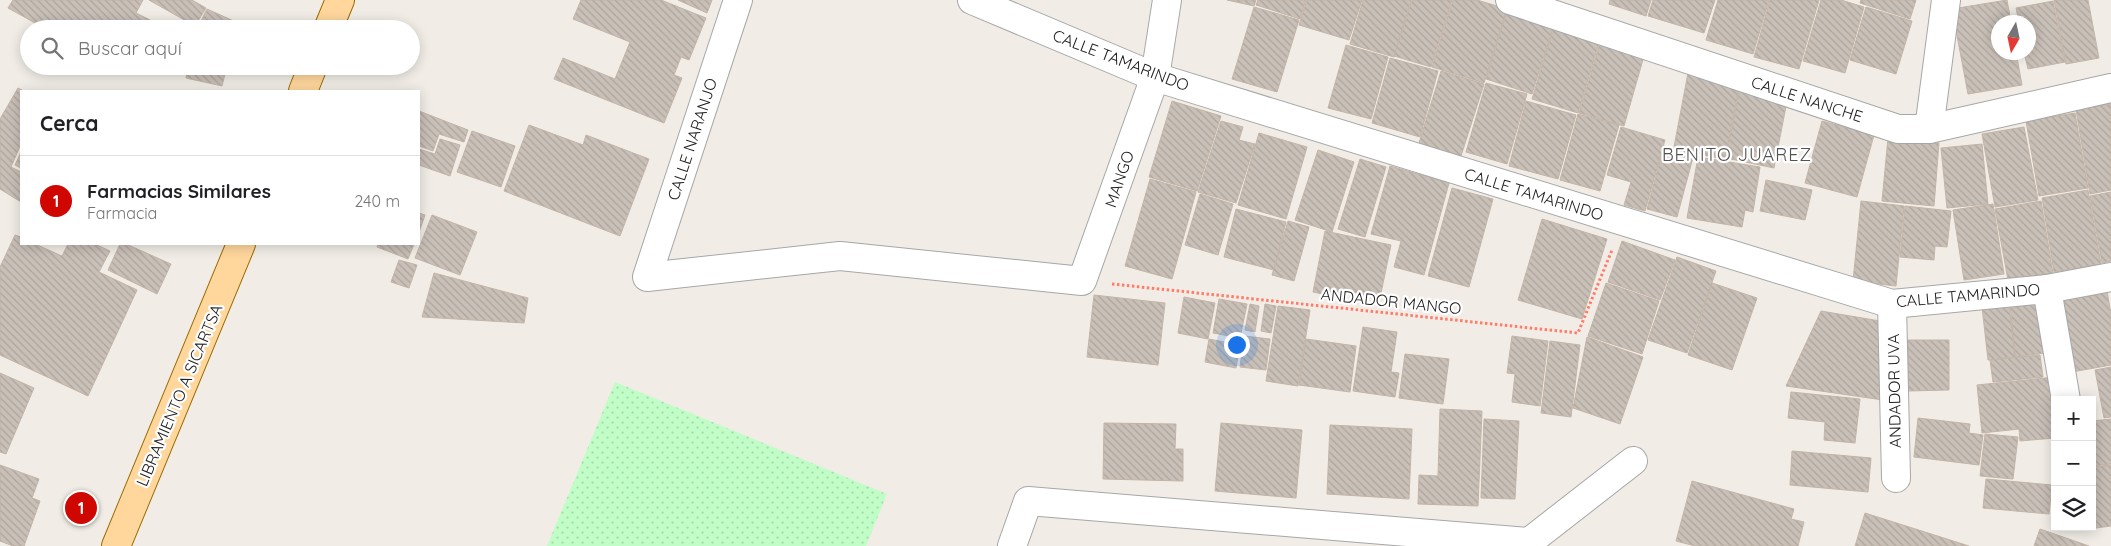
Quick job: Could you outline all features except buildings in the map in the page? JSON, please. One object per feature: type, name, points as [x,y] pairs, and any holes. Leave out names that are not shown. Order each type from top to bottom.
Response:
[{"type":"main road","points":[[332,20],[340,0]]},
{"type":"main road","points":[[303,90],[309,75]]},
{"type":"main road","name":"LIBRAMIENTO A SICARTSA","points":[[116,546],[242,245]]},
{"type":"street","name":"CALLE NARANJO","points":[[738,0],[647,277],[840,256],[1082,281]]},
{"type":"street","name":"CALLE TAMARINDO","points":[[972,0],[1155,76],[1623,222],[1847,288],[1892,304],[2047,289],[2111,277]]},
{"type":"street","name":"MANGO","points":[[1082,281],[1155,76],[1167,0]]},
{"type":"street","name":"CALLE NANCHE","points":[[1510,0],[1898,129],[1929,129],[2111,88]]},
{"type":"street","points":[[1929,129],[1946,0]]},
{"type":"street","points":[[2047,289],[2065,396]]},
{"type":"street","name":"ANDADOR UVA","points":[[1892,304],[1896,478]]},
{"type":"street","points":[[1012,546],[1028,501],[1529,542],[1633,461]]},
{"type":"path","name":"ANDADOR MANGO","points":[[1082,281],[1578,333],[1623,222]]},
{"type":"green space","points":[[615,382],[887,494],[866,546],[547,546]]},
{"type":"place","name":"Farmacias Similares","points":[[81,508]]},
{"type":"district","name":"BENITO JUAREZ","points":[[1737,155]]}]
